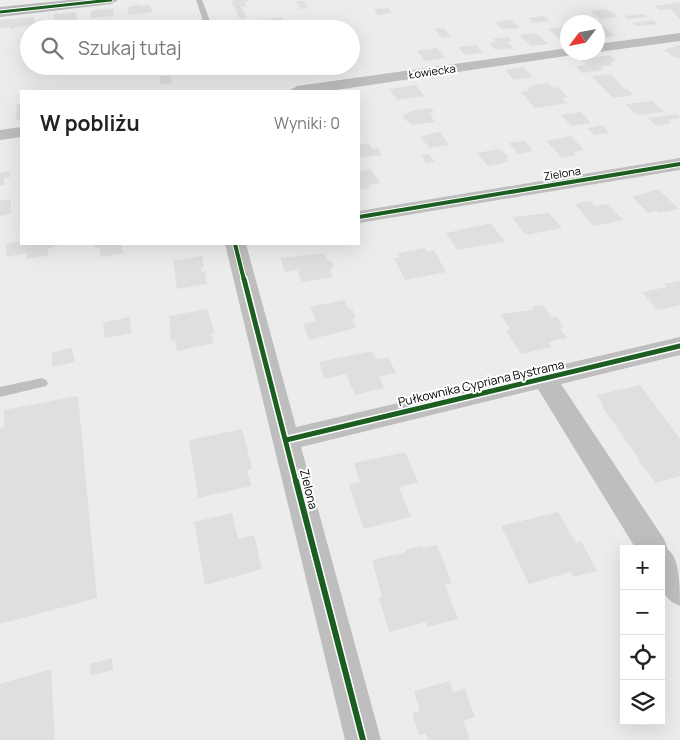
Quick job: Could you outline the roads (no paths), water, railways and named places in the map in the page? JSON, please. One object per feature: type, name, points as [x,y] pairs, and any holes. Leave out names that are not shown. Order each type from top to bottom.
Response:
[{"type":"street","points":[[0,12],[111,0]]},
{"type":"street","points":[[605,47],[680,37]]},
{"type":"street","name":"Łowiecka","points":[[304,90],[560,53]]},
{"type":"street","points":[[0,135],[20,132]]},
{"type":"street","points":[[673,165],[680,180]]},
{"type":"street","name":"Zielona","points":[[360,217],[673,165]]},
{"type":"street","name":"Zielona","points":[[235,245],[362,740]]},
{"type":"street","name":"Pułkownika Cypriana Bystrama","points":[[286,440],[680,346]]},
{"type":"street","name":"Pułkownika Cypriana Bystrama","points":[[544,378],[650,545]]},
{"type":"street","points":[[665,568],[680,591]]},
{"type":"lane","points":[[199,0],[207,20]]},
{"type":"lane","points":[[0,392],[42,383]]}]
